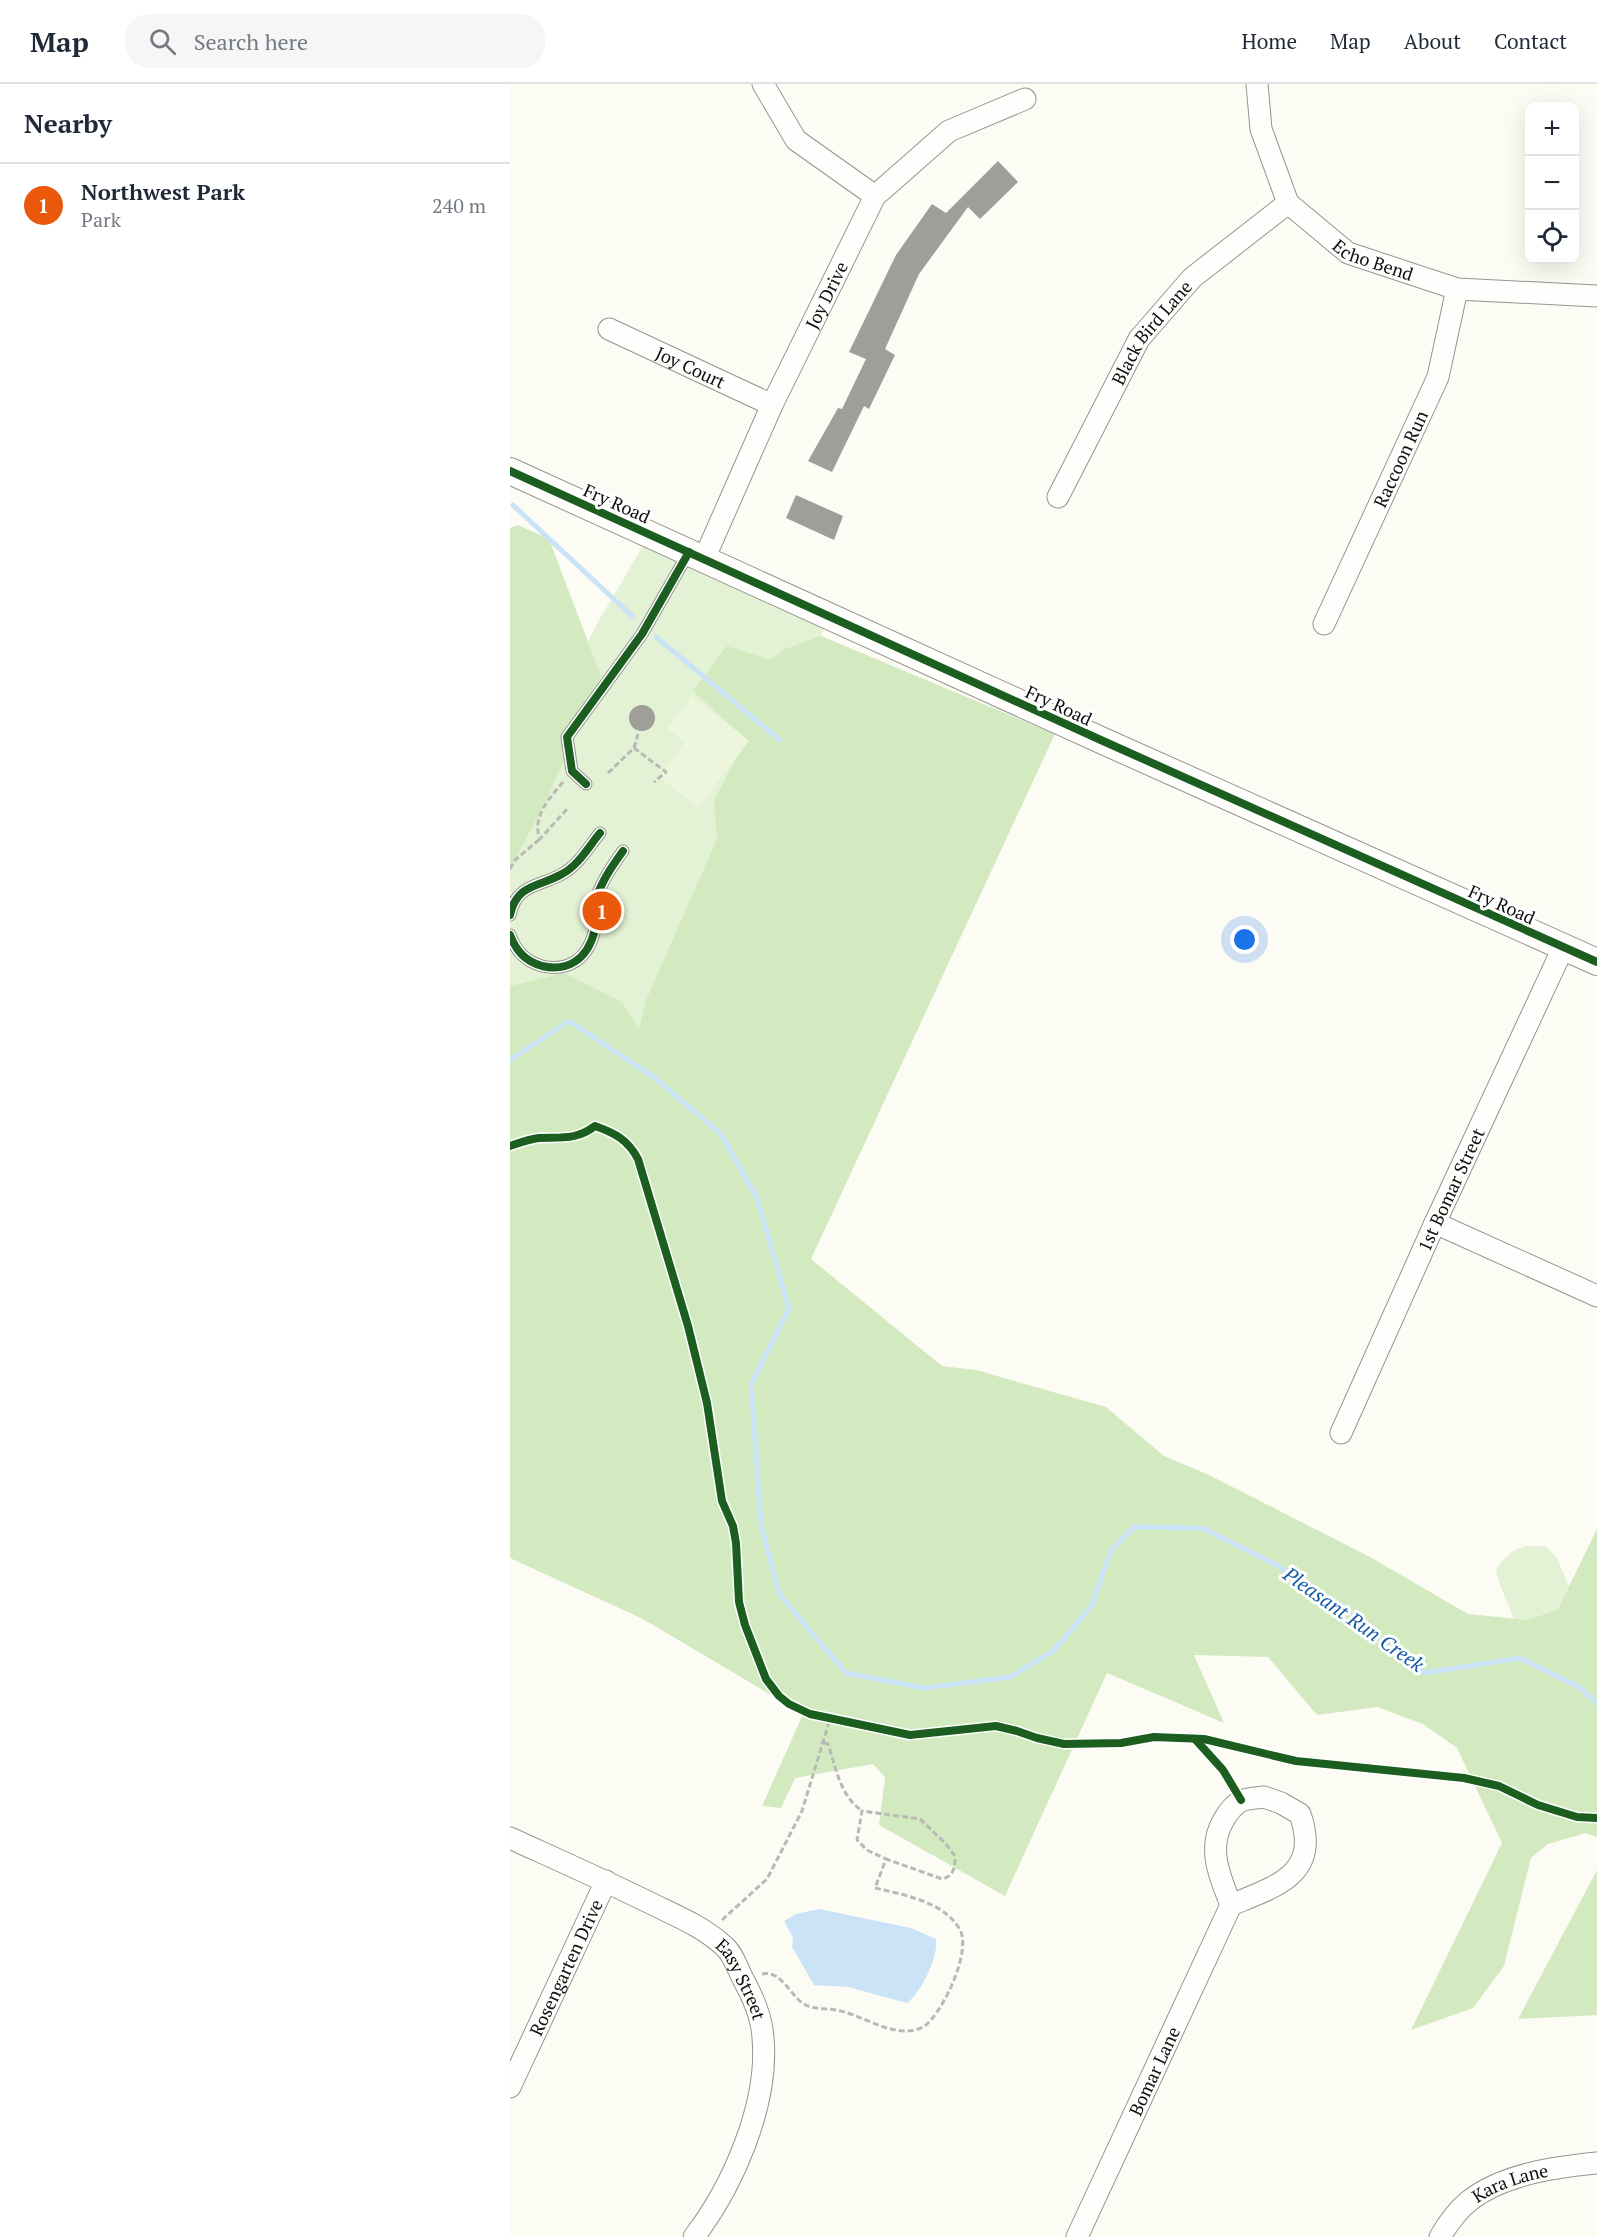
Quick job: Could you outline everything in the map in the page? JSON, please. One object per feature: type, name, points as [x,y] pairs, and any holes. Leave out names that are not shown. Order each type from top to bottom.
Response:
[{"type":"street","points":[[763,84],[796,140],[875,196]]},
{"type":"street","points":[[1257,84],[1261,129],[1288,203]]},
{"type":"street","name":"Joy Drive","points":[[696,556],[875,196],[949,131],[1025,99]]},
{"type":"street","name":"Echo Bend","points":[[1288,203],[1348,253],[1457,289],[1597,296]]},
{"type":"street","name":"Black Bird Lane","points":[[1058,497],[1139,339],[1192,278],[1288,203]]},
{"type":"street","name":"Raccoon Run","points":[[1324,624],[1438,377],[1457,289]]},
{"type":"street","name":"Joy Court","points":[[609,329],[772,405]]},
{"type":"street","name":"Fry Road","points":[[510,471],[1134,755],[1597,962]]},
{"type":"street","name":"1st Bomar Street","points":[[1341,1432],[1563,948]]},
{"type":"street","points":[[1435,1223],[1597,1296]]},
{"type":"street","points":[[1264,1797],[1281,1803],[1300,1814],[1305,1830],[1305,1851],[1299,1868],[1281,1882],[1232,1905],[1220,1878],[1214,1850],[1217,1832],[1227,1813],[1241,1800],[1264,1797]]},
{"type":"street","name":"Easy Street","points":[[510,1838],[606,1881],[713,1936],[728,1949],[756,2003],[764,2037],[764,2068],[755,2115],[734,2167],[709,2217],[694,2237]]},
{"type":"street","name":"Rosengarten Drive","points":[[510,2087],[606,1881]]},
{"type":"street","name":"Bomar Lane","points":[[1077,2237],[1232,1905]]},
{"type":"street","name":"Kara Lane","points":[[1440,2237],[1469,2201],[1500,2184],[1552,2167],[1597,2163]]},
{"type":"lane","points":[[586,784],[572,771],[567,737],[696,556]]},
{"type":"lane","points":[[510,915],[519,895],[530,886],[561,875],[572,867],[600,833]]},
{"type":"lane","points":[[510,935],[515,950],[532,963],[553,968],[574,964],[587,950],[594,931],[597,897],[608,873],[623,851]]},
{"type":"path","points":[[608,774],[634,748],[638,734]]},
{"type":"path","points":[[634,748],[666,772],[654,782]]},
{"type":"path","points":[[540,839],[537,831],[543,807],[572,771]]},
{"type":"path","points":[[510,869],[515,860],[540,839],[567,808]]},
{"type":"path","points":[[820,1717],[841,1722]]},
{"type":"path","points":[[713,1936],[720,1922],[767,1879],[802,1811],[830,1719]]},
{"type":"path","points":[[824,1743],[828,1744],[842,1787],[850,1802],[862,1811],[921,1819],[955,1856],[952,1873],[947,1878],[936,1879],[867,1850],[857,1840],[862,1811]]},
{"type":"path","points":[[743,1980],[767,1972],[778,1977],[801,2002],[809,2006],[848,2013],[905,2031],[916,2030],[926,2025],[946,1996],[964,1945],[963,1935],[952,1919],[940,1909],[875,1888],[886,1859]]},
{"type":"green space","points":[[518,525],[549,539],[601,676],[545,803],[510,869],[510,528]]},
{"type":"green space","points":[[650,534],[830,616],[510,1311],[510,791],[530,773],[595,627]]},
{"type":"green space","points":[[821,636],[1055,734],[811,1259],[942,1366],[976,1370],[1106,1407],[1164,1456],[1207,1474],[1370,1557],[1468,1614],[1528,1620],[1558,1609],[1597,1529],[1597,1837],[1585,1833],[1548,1844],[1531,1858],[1504,1966],[1473,2008],[1411,2030],[1502,1843],[1457,1748],[1423,1724],[1377,1707],[1317,1715],[1268,1657],[1194,1655],[1224,1723],[1107,1673],[1005,1896],[879,1825],[885,1777],[873,1764],[795,1778],[781,1808],[762,1806],[803,1714],[643,1619],[510,1558],[510,986],[564,973],[622,1002],[639,1029],[647,998],[717,839],[714,801],[746,739],[693,691],[727,646],[770,660],[785,649]]},
{"type":"green space","points":[[692,696],[749,741],[698,807],[659,777],[685,742],[667,728]]},
{"type":"green space","points":[[1525,1546],[1546,1546],[1557,1558],[1569,1587],[1558,1609],[1528,1620],[1514,1619],[1496,1570],[1508,1555]]},
{"type":"green space","points":[[1597,1870],[1597,2015],[1518,2019]]},
{"type":"water","points":[[819,1909],[911,1928],[936,1939],[932,1964],[918,1991],[907,2003],[848,1987],[814,1985],[792,1947],[793,1938],[784,1921],[796,1914]]},
{"type":"building","points":[[998,161],[1018,182],[980,219],[968,207],[919,274],[885,349],[895,355],[869,409],[864,406],[832,472],[808,461],[838,408],[842,409],[866,359],[849,352],[896,255],[932,204],[946,213]]},
{"type":"building","points":[[796,495],[843,516],[834,540],[786,518]]},
{"type":"building","points":[[642,705],[651,709],[655,718],[651,727],[642,731],[633,727],[629,718],[633,709]]},
{"type":"waterway","points":[[513,505],[633,617]]},
{"type":"waterway","points":[[656,637],[780,740]]},
{"type":"waterway","name":"Pleasant Run Creek","points":[[510,1060],[569,1021],[655,1078],[721,1134],[757,1198],[789,1308],[751,1384],[761,1524],[779,1594],[846,1673],[924,1688],[1010,1677],[1053,1651],[1091,1607],[1111,1550],[1134,1527],[1202,1528],[1273,1563],[1341,1605],[1391,1649],[1424,1673],[1520,1658],[1579,1687],[1597,1703]]},
{"type":"cycle path","points":[[510,471],[1103,741],[1597,962]]},
{"type":"cycle path","points":[[586,784],[572,771],[567,737],[642,634],[689,552]]},
{"type":"cycle path","points":[[510,915],[513,905],[524,891],[568,870],[600,833]]},
{"type":"cycle path","points":[[510,935],[522,955],[536,964],[560,967],[575,962],[587,950],[591,942],[595,928],[597,896],[605,878],[623,851]]},
{"type":"cycle path","points":[[510,1146],[535,1139],[575,1136],[595,1126],[620,1138],[638,1159],[688,1326],[707,1403],[722,1501],[733,1526],[736,1543],[739,1602],[745,1625],[766,1679],[779,1696],[789,1704],[810,1714],[910,1735],[996,1726],[1064,1744],[1121,1743],[1154,1737],[1204,1739],[1296,1761],[1464,1778],[1499,1786],[1538,1805],[1577,1817],[1597,1818]]},
{"type":"cycle path","points":[[1195,1739],[1223,1770],[1241,1800]]},
{"type":"place","name":"Northwest Park","points":[[602,911]]}]
